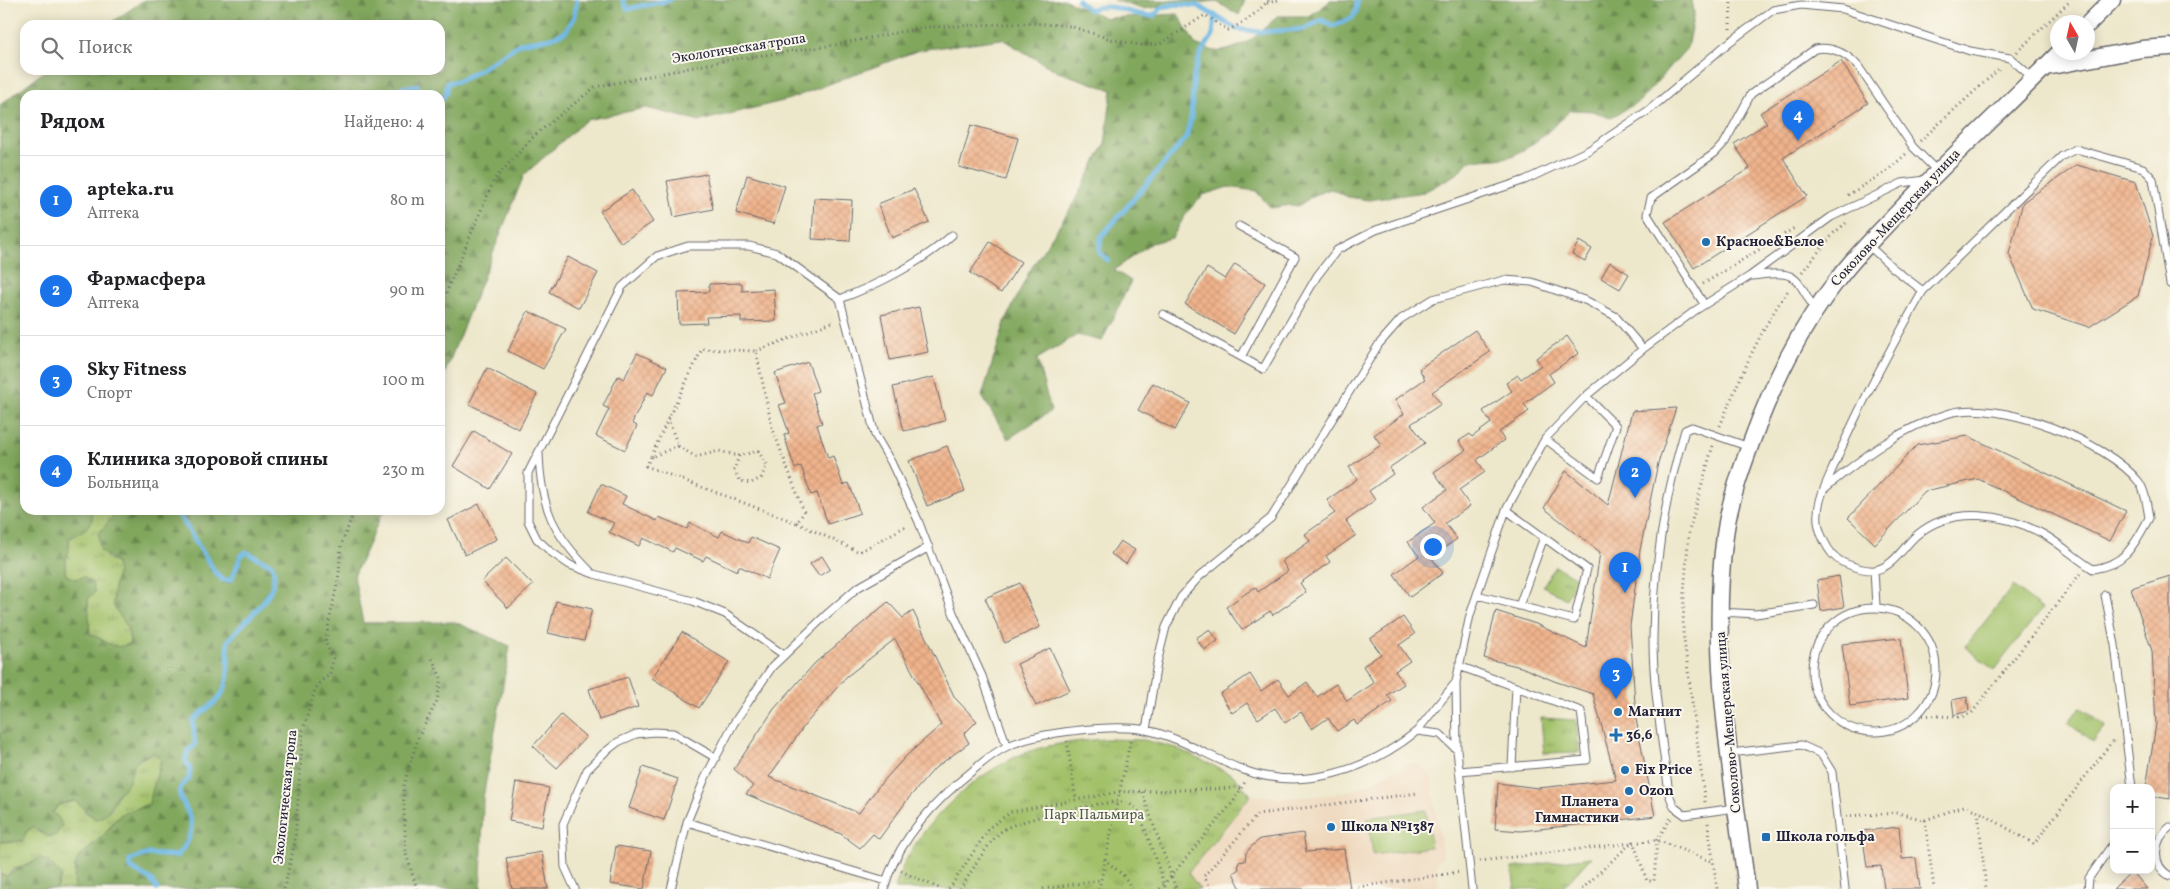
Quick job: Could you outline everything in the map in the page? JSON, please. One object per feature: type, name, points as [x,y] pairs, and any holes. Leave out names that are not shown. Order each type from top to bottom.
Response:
[{"type":"street","points":[[2095,17],[2112,0]]},
{"type":"street","points":[[2046,67],[2142,49],[2170,47]]},
{"type":"street","name":"Соколово-Мещерская улица","points":[[1747,889],[1720,660],[1720,612],[1725,535],[1733,496],[1750,447],[1788,353],[1839,277],[1934,175],[2053,60]]},
{"type":"lane","points":[[1163,314],[1263,369],[1316,276],[1337,250],[1376,230],[1525,180],[1589,150],[1649,110],[1730,42],[1773,10],[1801,5],[1843,9],[1970,51],[2010,58],[2034,78]]},
{"type":"lane","points":[[1472,889],[1457,750],[1456,682],[1470,615],[1506,510],[1545,439],[1586,396],[1643,349],[1704,304],[1750,276],[1831,217],[1902,183],[1934,175],[1858,66],[1848,55],[1827,47],[1815,49],[1751,94],[1725,142],[1715,154],[1651,198],[1647,214],[1704,304]]},
{"type":"lane","points":[[1824,489],[1868,453],[1915,425],[1952,412],[1995,412],[2034,421],[2071,435],[2122,464],[2140,484],[2149,518],[2132,550],[2118,560],[2105,567],[2093,569],[2043,534],[2007,519],[1962,515],[1939,521],[1918,534],[1895,558],[1885,566],[1874,570],[1852,566],[1835,558],[1823,539],[1817,514],[1824,489],[1857,412],[1923,291],[2062,156],[2076,149],[2143,168],[2153,179],[2170,284]]},
{"type":"lane","points":[[1239,226],[1296,257],[1241,357]]},
{"type":"lane","points":[[840,299],[856,293],[934,252],[952,235]]},
{"type":"lane","points":[[1868,245],[1923,291]]},
{"type":"lane","points":[[784,655],[725,614],[694,601],[594,574],[570,565],[551,552],[537,538],[528,521],[528,473],[622,287],[658,256],[688,246],[749,246],[777,253],[840,299],[875,435],[891,462],[918,520],[1008,746]]},
{"type":"lane","points":[[1750,276],[1781,272],[1796,278],[1816,310]]},
{"type":"lane","points":[[1146,730],[1157,663],[1166,627],[1181,597],[1200,576],[1271,518],[1380,344],[1402,319],[1433,299],[1504,280],[1532,282],[1565,291],[1615,316],[1643,349]]},
{"type":"lane","points":[[1545,439],[1598,478],[1616,426],[1586,396]]},
{"type":"lane","points":[[1737,808],[1685,815],[1677,809],[1670,794],[1656,688],[1654,650],[1655,593],[1662,530],[1685,430],[1692,427],[1750,447]]},
{"type":"lane","points":[[538,451],[540,486],[550,519],[568,549],[594,574]]},
{"type":"lane","points":[[1476,595],[1574,620],[1588,569],[1506,510]]},
{"type":"lane","points":[[1519,606],[1544,537]]},
{"type":"lane","points":[[671,889],[687,822],[716,758],[734,723],[772,667],[826,614],[857,588],[929,547]]},
{"type":"lane","points":[[1874,570],[1876,606]]},
{"type":"lane","points":[[2105,595],[2115,645],[2132,784]]},
{"type":"lane","points":[[1720,612],[1756,614],[1814,605]]},
{"type":"lane","points":[[1876,606],[1898,611],[1918,624],[1930,641],[1936,662],[1936,676],[1930,697],[1918,714],[1892,730],[1866,732],[1839,723],[1820,703],[1810,672],[1815,644],[1828,625],[1862,608],[1876,606]]},
{"type":"lane","points":[[1459,666],[1582,711],[1587,760],[1459,771]]},
{"type":"lane","points":[[884,889],[893,867],[918,825],[942,797],[1008,746],[1066,733],[1146,730],[1175,739],[1250,773],[1274,779],[1294,779],[1349,770],[1385,755],[1417,731],[1456,682]]},
{"type":"lane","points":[[1512,767],[1516,687]]},
{"type":"lane","points":[[1417,731],[1440,734],[1457,750]]},
{"type":"lane","points":[[575,889],[566,867],[563,824],[588,770],[604,754],[618,742],[636,734],[654,732],[673,733],[716,758]]},
{"type":"lane","points":[[1730,753],[1801,745],[1821,754],[1832,772],[1845,889]]},
{"type":"lane","points":[[687,822],[886,881]]},
{"type":"lane","points":[[2155,848],[2164,832],[2170,827]]},
{"type":"lane","points":[[2088,889],[2089,878],[2110,848]]},
{"type":"lane","points":[[2155,854],[2158,864],[2170,876]]},
{"type":"path","points":[[1266,4],[1269,0]]},
{"type":"path","points":[[1266,4],[1278,0]]},
{"type":"path","points":[[1730,42],[1731,0]]},
{"type":"path","points":[[1845,196],[1887,171],[2071,0]]},
{"type":"path","name":"Экологическая тропа","points":[[445,295],[494,180],[535,135],[595,87],[728,60],[835,45],[925,27],[1031,23],[1070,26],[1110,39],[1139,45],[1160,44],[1205,15],[1228,30],[1266,4]]},
{"type":"path","points":[[1695,289],[1803,222]]},
{"type":"path","points":[[844,318],[756,351],[702,349],[646,466],[797,523],[858,552],[918,520]]},
{"type":"path","points":[[756,351],[772,427],[804,512],[797,523]]},
{"type":"path","points":[[668,419],[678,446],[696,457],[719,451],[739,456],[758,451],[766,465],[761,478],[751,483],[740,481],[734,470],[739,456]]},
{"type":"path","points":[[651,457],[678,446]]},
{"type":"path","name":"Экологическая тропа","points":[[284,889],[295,841],[303,730],[315,690],[321,681],[330,674],[333,660],[326,642],[339,574],[341,545],[353,515]]},
{"type":"path","points":[[1918,714],[1960,717],[1971,714],[2086,565]]},
{"type":"path","points":[[417,889],[406,854],[403,787],[418,738],[437,700],[441,678],[432,658]]},
{"type":"path","points":[[1837,817],[1898,813],[1925,820],[1964,806],[1978,811],[2034,844],[2125,724]]},
{"type":"path","points":[[1098,889],[1133,730]]},
{"type":"path","points":[[1066,733],[1076,800]]},
{"type":"path","points":[[1160,889],[1165,887],[1171,876],[1234,801],[1250,773]]},
{"type":"path","points":[[949,889],[990,827],[1011,812],[1118,792],[1241,788]]},
{"type":"path","points":[[1142,792],[1176,889]]},
{"type":"path","points":[[1212,889],[1204,876],[1258,814],[1418,793]]},
{"type":"path","points":[[960,889],[995,839],[1005,828],[1034,818],[1116,802],[1133,806],[1138,812],[1165,887]]},
{"type":"path","points":[[1633,841],[1647,882],[1654,881],[1657,840],[1677,809]]},
{"type":"path","points":[[1978,811],[1986,889]]},
{"type":"path","points":[[1925,820],[1934,889]]},
{"type":"path","points":[[1358,887],[1470,866],[1633,841],[1657,840],[1713,862]]},
{"type":"path","points":[[1582,889],[1633,841]]},
{"type":"path","points":[[1104,859],[1124,876],[1132,889]]},
{"type":"path","points":[[893,867],[941,889]]},
{"type":"path","points":[[1043,889],[1100,880]]},
{"type":"shaded area","name":"Школа №1387","points":[[1408,763],[1415,763],[1430,772],[1443,857],[1436,861],[1439,889],[1200,889],[1188,873],[1251,795],[1283,798],[1331,795],[1360,788]]},
{"type":"green space","points":[[144,0],[1065,0],[1106,18],[1178,14],[1195,44],[1218,51],[1237,47],[1252,39],[1277,16],[1309,16],[1330,0],[1692,0],[1694,13],[1687,48],[1640,101],[1610,118],[1593,111],[1570,110],[1549,131],[1521,151],[1504,158],[1469,161],[1457,174],[1424,192],[1369,200],[1348,197],[1331,189],[1314,195],[1298,206],[1290,205],[1271,208],[1256,191],[1228,187],[1203,195],[1187,212],[1172,238],[1151,243],[1114,270],[1131,281],[1102,341],[1077,335],[1037,359],[1051,411],[1008,439],[982,396],[1005,322],[1029,272],[1072,206],[1105,144],[1112,90],[1058,72],[1002,39],[919,50],[787,100],[700,121],[646,108],[586,120],[524,175],[445,372],[445,90],[20,90],[20,515],[92,515],[92,520],[86,528],[69,539],[65,566],[66,575],[75,579],[84,577],[92,583],[95,592],[88,598],[90,634],[119,647],[130,643],[128,628],[113,605],[114,587],[118,570],[115,562],[101,551],[99,542],[99,533],[115,515],[382,515],[354,576],[363,623],[455,622],[510,646],[483,798],[481,889],[74,889],[75,867],[78,858],[105,834],[123,813],[149,804],[161,760],[154,753],[145,756],[136,763],[129,781],[104,815],[95,819],[75,801],[68,802],[59,805],[52,812],[59,818],[62,826],[56,835],[48,837],[33,827],[26,832],[23,841],[0,842],[0,105],[39,75],[445,75],[445,20],[115,20]]},
{"type":"green space","points":[[1114,0],[1245,0],[1239,15],[1215,1],[1142,9]]},
{"type":"green space","points":[[92,515],[115,515],[99,533],[99,542],[107,558],[115,562],[118,570],[114,587],[123,620],[128,628],[130,643],[124,646],[114,646],[90,634],[85,593],[75,580],[66,575],[65,566],[69,539],[86,528],[92,520]]},
{"type":"green space","points":[[1555,566],[1578,579],[1566,599],[1543,586]]},
{"type":"green space","points":[[2013,586],[2042,609],[1994,670],[1965,647]]},
{"type":"green space","points":[[2080,707],[2106,726],[2093,742],[2068,723]]},
{"type":"green space","points":[[1541,718],[1576,720],[1579,752],[1544,753]]},
{"type":"green space","name":"Парк Пальмира","points":[[1106,739],[1144,740],[1176,748],[1233,775],[1251,795],[1188,873],[1200,889],[895,889],[902,867],[929,825],[967,788],[988,773],[1009,760],[1039,748]]},
{"type":"green space","points":[[154,753],[161,759],[149,804],[123,813],[115,819],[105,834],[91,846],[75,867],[74,889],[56,889],[59,885],[32,864],[13,869],[7,876],[0,874],[0,842],[13,843],[33,827],[40,833],[58,805],[75,801],[82,806],[87,814],[111,810],[118,793],[125,787],[132,768],[138,760]]},
{"type":"green space","points":[[1426,810],[1431,847],[1373,855],[1368,818]]},
{"type":"green space","points":[[1591,857],[1562,889],[1515,889],[1512,868]]},
{"type":"green space","points":[[39,858],[48,861],[62,876],[56,889],[0,889],[0,874],[7,876],[14,870]]},
{"type":"building","points":[[1841,61],[1868,103],[1783,158],[1807,196],[1694,268],[1665,222],[1750,168],[1734,144],[1767,123],[1760,113]]},
{"type":"building","points":[[971,125],[1018,138],[1006,180],[959,167]]},
{"type":"building","points":[[2077,165],[2136,182],[2153,236],[2138,296],[2089,327],[2033,309],[2009,254],[2023,202]]},
{"type":"building","points":[[706,174],[713,209],[674,217],[667,181]]},
{"type":"building","points":[[747,175],[785,186],[774,224],[736,213]]},
{"type":"building","points":[[914,189],[929,222],[892,238],[878,204]]},
{"type":"building","points":[[632,190],[653,222],[621,243],[600,211]]},
{"type":"building","points":[[814,198],[852,200],[850,241],[812,239]]},
{"type":"building","points":[[1579,241],[1592,249],[1585,261],[1572,254]]},
{"type":"building","points":[[990,242],[1021,262],[1001,293],[970,273]]},
{"type":"building","points":[[568,257],[598,273],[579,308],[549,292]]},
{"type":"building","points":[[1610,262],[1629,274],[1620,289],[1601,278]]},
{"type":"building","points":[[1235,264],[1265,283],[1234,334],[1185,304],[1207,268],[1225,279]]},
{"type":"building","points":[[742,283],[742,291],[774,289],[776,321],[741,322],[741,316],[706,317],[707,323],[679,324],[678,293],[709,292],[709,284]]},
{"type":"building","points":[[919,307],[928,352],[890,360],[881,315]]},
{"type":"building","points":[[528,311],[566,329],[543,369],[508,351]]},
{"type":"building","points":[[1475,330],[1490,352],[1432,392],[1441,404],[1411,424],[1425,443],[1389,468],[1393,474],[1369,491],[1375,500],[1346,521],[1356,535],[1326,556],[1330,562],[1300,583],[1306,592],[1273,615],[1270,611],[1242,630],[1226,607],[1255,587],[1258,592],[1288,571],[1282,561],[1310,541],[1305,534],[1335,513],[1327,500],[1357,479],[1349,467],[1381,445],[1374,435],[1404,414],[1395,400],[1425,379],[1419,369]]},
{"type":"building","points":[[1567,336],[1579,353],[1549,374],[1554,382],[1524,404],[1529,411],[1499,432],[1504,440],[1477,460],[1485,472],[1459,490],[1470,506],[1445,523],[1457,539],[1431,557],[1443,573],[1410,597],[1394,574],[1419,556],[1408,542],[1435,523],[1423,507],[1447,490],[1434,472],[1466,450],[1459,441],[1470,434],[1472,437],[1491,423],[1483,411],[1512,391],[1506,383],[1518,375],[1521,379],[1541,365],[1536,358]]},
{"type":"building","points":[[637,353],[667,367],[653,395],[647,392],[632,423],[637,426],[625,450],[596,436],[609,409],[603,406],[618,376],[624,379]]},
{"type":"building","points":[[808,362],[818,391],[812,393],[822,423],[817,425],[828,458],[833,456],[843,485],[849,483],[860,513],[828,524],[817,493],[811,495],[801,466],[795,469],[784,435],[789,433],[779,405],[786,403],[775,373]]},
{"type":"building","points":[[487,368],[537,394],[519,429],[469,404]]},
{"type":"building","points":[[934,377],[945,421],[904,431],[893,387]]},
{"type":"building","points":[[1153,383],[1190,403],[1175,430],[1138,410]]},
{"type":"building","points":[[1676,408],[1658,463],[1640,550],[1630,626],[1636,719],[1655,816],[1521,831],[1495,829],[1498,783],[1538,788],[1616,780],[1593,694],[1554,681],[1521,667],[1484,658],[1496,611],[1536,624],[1586,648],[1600,552],[1544,508],[1566,471],[1608,505],[1632,411]]},
{"type":"building","points":[[474,431],[512,454],[490,489],[453,466]]},
{"type":"building","points":[[1968,436],[2126,511],[2110,541],[1978,479],[1925,491],[1875,544],[1848,518],[1917,445]]},
{"type":"building","points":[[947,446],[965,491],[927,506],[909,461]]},
{"type":"building","points":[[601,484],[626,496],[622,504],[657,521],[659,517],[687,529],[690,523],[719,537],[722,531],[748,543],[751,537],[780,550],[767,579],[739,566],[737,571],[706,556],[703,561],[675,548],[673,552],[643,538],[639,546],[609,532],[614,523],[588,512]]},
{"type":"building","points":[[479,504],[497,539],[465,555],[448,520]]},
{"type":"building","points":[[1120,541],[1135,550],[1126,564],[1111,554]]},
{"type":"building","points":[[822,556],[830,569],[819,576],[810,564]]},
{"type":"building","points":[[506,558],[533,585],[508,608],[482,581]]},
{"type":"building","points":[[1839,576],[1844,607],[1821,611],[1817,580]]},
{"type":"building","points":[[2170,576],[2170,799],[2155,797],[2155,784],[2147,784],[2156,724],[2152,651],[2131,588]]},
{"type":"building","points":[[1020,583],[1040,627],[1005,643],[985,598]]},
{"type":"building","points":[[556,601],[592,609],[584,641],[548,633]]},
{"type":"building","points":[[888,602],[903,618],[913,611],[955,698],[977,721],[964,734],[969,743],[935,768],[908,799],[879,839],[873,834],[860,848],[841,834],[746,794],[753,786],[734,769],[774,709],[815,663]],"holes":[[[895,639],[941,725],[906,756],[878,787],[859,813],[769,777],[804,726],[846,677]]]},
{"type":"building","points":[[1403,617],[1415,634],[1399,645],[1410,661],[1395,671],[1404,684],[1387,695],[1392,701],[1357,725],[1354,720],[1337,731],[1328,718],[1312,729],[1301,712],[1285,723],[1275,708],[1258,719],[1247,703],[1232,713],[1220,694],[1250,674],[1261,691],[1278,679],[1289,695],[1307,682],[1317,697],[1336,684],[1347,701],[1374,683],[1363,666],[1381,654],[1370,639]]},
{"type":"building","points":[[1210,629],[1218,641],[1204,650],[1196,638]]},
{"type":"building","points":[[682,632],[729,662],[699,708],[652,678]]},
{"type":"building","points":[[1901,638],[1908,698],[1850,706],[1842,644]]},
{"type":"building","points":[[1050,648],[1070,690],[1036,706],[1017,664]]},
{"type":"building","points":[[628,677],[638,707],[599,720],[589,689]]},
{"type":"building","points":[[1967,697],[1969,711],[1954,715],[1952,700]]},
{"type":"building","points":[[561,715],[586,737],[557,768],[533,746]]},
{"type":"building","points":[[643,767],[678,779],[664,820],[629,808]]},
{"type":"building","points":[[516,782],[549,788],[542,827],[509,821]]},
{"type":"building","points":[[1899,827],[1902,859],[1916,858],[1920,889],[1884,889],[1881,866],[1867,867],[1862,831]]},
{"type":"building","points":[[1303,833],[1306,852],[1344,849],[1350,889],[1241,889],[1233,873],[1239,869],[1238,862],[1245,861],[1246,853],[1251,847],[1260,839]]},
{"type":"building","points":[[616,846],[651,851],[644,889],[610,884]]},
{"type":"building","points":[[542,852],[548,889],[512,889],[506,858]]},
{"type":"building","points":[[2129,874],[2134,874],[2147,889],[2113,889]]},
{"type":"waterway","points":[[445,94],[447,83],[459,81],[521,43],[551,38],[565,32],[573,20],[577,0]]},
{"type":"waterway","points":[[623,0],[627,9],[670,0]]},
{"type":"waterway","points":[[1078,0],[1089,10],[1106,7],[1153,16],[1163,7],[1176,4],[1198,6],[1237,29],[1261,32],[1304,29],[1322,20],[1333,26],[1352,18],[1356,11],[1357,0]]},
{"type":"waterway","points":[[1108,260],[1099,252],[1101,237],[1186,138],[1191,118],[1194,75],[1200,55],[1213,35],[1215,15]]},
{"type":"waterway","points":[[398,90],[417,85],[418,90]]},
{"type":"waterway","points":[[157,889],[150,879],[131,868],[130,860],[148,854],[177,856],[187,843],[191,831],[191,822],[180,793],[182,786],[189,779],[190,769],[185,759],[188,751],[195,745],[193,721],[214,703],[224,690],[228,674],[228,641],[260,606],[272,586],[274,576],[272,565],[246,552],[241,556],[231,580],[223,580],[215,572],[179,515]]},
{"type":"place","name":"Клиника здоровой спины","points":[[1798,141]]},
{"type":"place","name":"Красное&Белое","points":[[1706,242]]},
{"type":"place","name":"Фармасфера","points":[[1635,498]]},
{"type":"place","name":"apteka.ru","points":[[1625,593]]},
{"type":"place","name":"Sky Fitness","points":[[1616,699]]},
{"type":"place","name":"Магнит","points":[[1618,712]]},
{"type":"place","name":"36,6","points":[[1616,735]]},
{"type":"place","name":"Fix Price","points":[[1625,770]]},
{"type":"place","name":"Ozon","points":[[1629,791]]},
{"type":"place","name":"Планета Гимнастики","points":[[1629,810]]},
{"type":"place","name":"Школа №1387","points":[[1331,827]]},
{"type":"place","name":"Школа гольфа","points":[[1766,837]]}]
